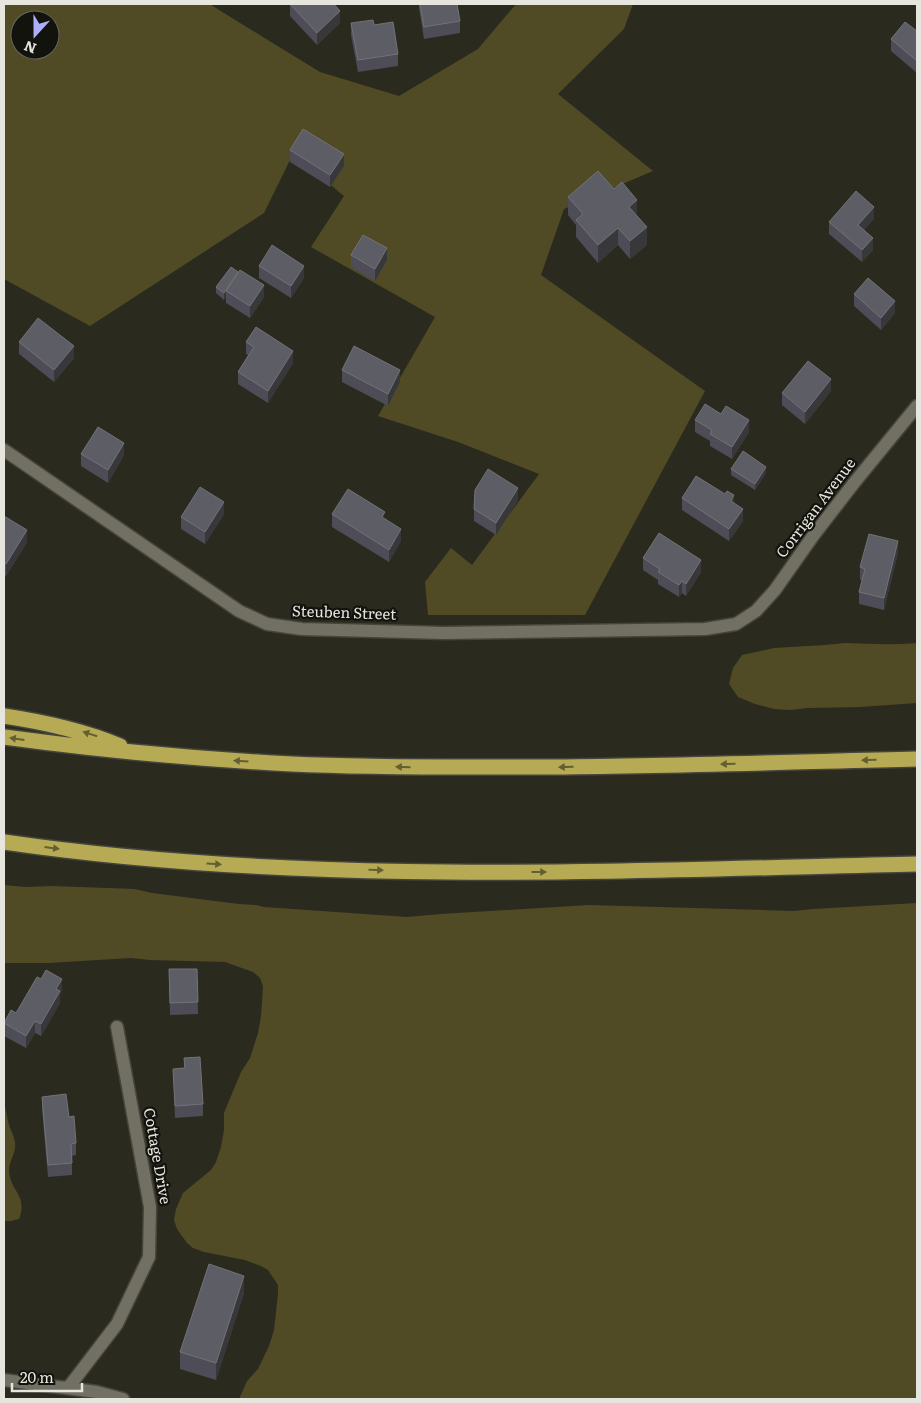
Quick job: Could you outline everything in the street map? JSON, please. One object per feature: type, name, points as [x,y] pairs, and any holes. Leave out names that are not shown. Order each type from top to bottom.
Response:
[{"type":"highway","points":[[4,716],[66,727],[135,752]]},
{"type":"highway","points":[[4,738],[135,752],[282,763],[408,767],[645,766],[917,759]]},
{"type":"highway","points":[[4,842],[204,863],[416,872],[591,872],[917,864]]},
{"type":"street","name":"Corrigan Avenue","points":[[736,624],[756,611],[775,590],[813,536],[917,406]]},
{"type":"street","name":"Steuben Street","points":[[4,450],[239,611],[267,624],[302,629],[454,633],[705,628],[736,624]]},
{"type":"street","name":"Cottage Drive","points":[[68,1388],[116,1324],[149,1257],[150,1207],[117,1027]]},
{"type":"street","points":[[4,1380],[97,1392],[123,1399]]},
{"type":"shaded area","points":[[4,4],[210,4],[320,72],[399,96],[478,49],[516,4],[633,4],[624,29],[558,94],[653,171],[564,209],[541,275],[705,391],[585,615],[428,615],[425,582],[451,548],[472,565],[539,474],[458,442],[378,416],[435,317],[311,247],[344,196],[293,154],[264,213],[90,326],[4,279]]},
{"type":"shaded area","points":[[845,643],[917,643],[917,703],[790,710],[774,709],[738,697],[729,684],[733,668],[742,655],[774,648]]},
{"type":"shaded area","points":[[4,885],[135,889],[152,893],[264,907],[407,917],[589,905],[794,911],[917,903],[917,1399],[239,1399],[247,1381],[258,1369],[269,1346],[274,1330],[278,1285],[268,1270],[261,1266],[245,1260],[193,1248],[177,1229],[174,1220],[176,1209],[183,1193],[211,1170],[216,1162],[224,1130],[224,1113],[241,1072],[250,1058],[258,1033],[263,986],[260,978],[253,972],[225,962],[131,958],[48,963],[4,963]]},
{"type":"shaded area","points":[[4,1102],[15,1145],[9,1171],[10,1178],[22,1204],[19,1219],[11,1221],[4,1221]]},
{"type":"building","points":[[290,4],[334,4],[340,11],[317,33]]},
{"type":"building","points":[[420,4],[457,4],[460,21],[424,27]]},
{"type":"building","points":[[373,20],[374,25],[393,22],[398,54],[358,60],[351,23]]},
{"type":"building","points":[[905,22],[917,31],[917,61],[891,39]]},
{"type":"building","points":[[303,129],[344,154],[330,175],[290,150]]},
{"type":"building","points":[[598,171],[614,189],[622,182],[637,200],[629,207],[647,227],[630,241],[618,228],[598,245],[576,220],[583,214],[568,197]]},
{"type":"building","points":[[856,191],[874,207],[858,225],[873,238],[862,250],[829,222]]},
{"type":"building","points":[[363,235],[387,248],[375,269],[351,255]]},
{"type":"building","points":[[272,245],[304,266],[291,286],[259,266]]},
{"type":"building","points":[[231,267],[238,272],[224,293],[216,287]]},
{"type":"building","points":[[240,270],[264,285],[250,306],[226,291]]},
{"type":"building","points":[[868,278],[895,301],[881,318],[854,294]]},
{"type":"building","points":[[38,318],[74,346],[54,370],[19,342]]},
{"type":"building","points":[[256,327],[293,351],[268,391],[238,372],[254,347],[246,342]]},
{"type":"building","points":[[354,346],[400,370],[388,394],[342,370]]},
{"type":"building","points":[[808,361],[831,379],[805,412],[782,393]]},
{"type":"building","points":[[705,404],[721,414],[726,406],[749,420],[732,447],[710,434],[712,430],[695,420]]},
{"type":"building","points":[[98,427],[124,443],[108,470],[81,454]]},
{"type":"building","points":[[743,451],[766,467],[755,484],[731,469]]},
{"type":"building","points":[[488,469],[518,488],[496,523],[474,509],[475,490]]},
{"type":"building","points":[[696,476],[725,494],[727,491],[734,495],[731,501],[743,509],[729,529],[682,498]]},
{"type":"building","points":[[200,487],[224,502],[205,532],[181,517]]},
{"type":"building","points":[[348,489],[385,512],[382,517],[401,529],[389,550],[332,514]]},
{"type":"building","points":[[4,516],[27,530],[6,564],[4,563]]},
{"type":"building","points":[[659,533],[701,560],[686,584],[682,581],[679,585],[658,572],[660,569],[643,558]]},
{"type":"building","points":[[869,534],[898,541],[884,598],[859,592],[865,569],[860,567]]},
{"type":"building","points":[[169,969],[197,969],[198,1002],[170,1003]]},
{"type":"building","points":[[46,970],[62,979],[56,989],[60,991],[41,1024],[35,1021],[26,1036],[4,1023],[11,1010],[16,1013],[37,977],[41,979]]},
{"type":"building","points":[[200,1057],[203,1104],[175,1106],[173,1069],[185,1068],[184,1058]]},
{"type":"building","points":[[66,1094],[69,1117],[74,1116],[76,1143],[71,1144],[72,1163],[48,1165],[42,1097]]},
{"type":"building","points":[[209,1264],[244,1276],[216,1363],[180,1352]]}]
